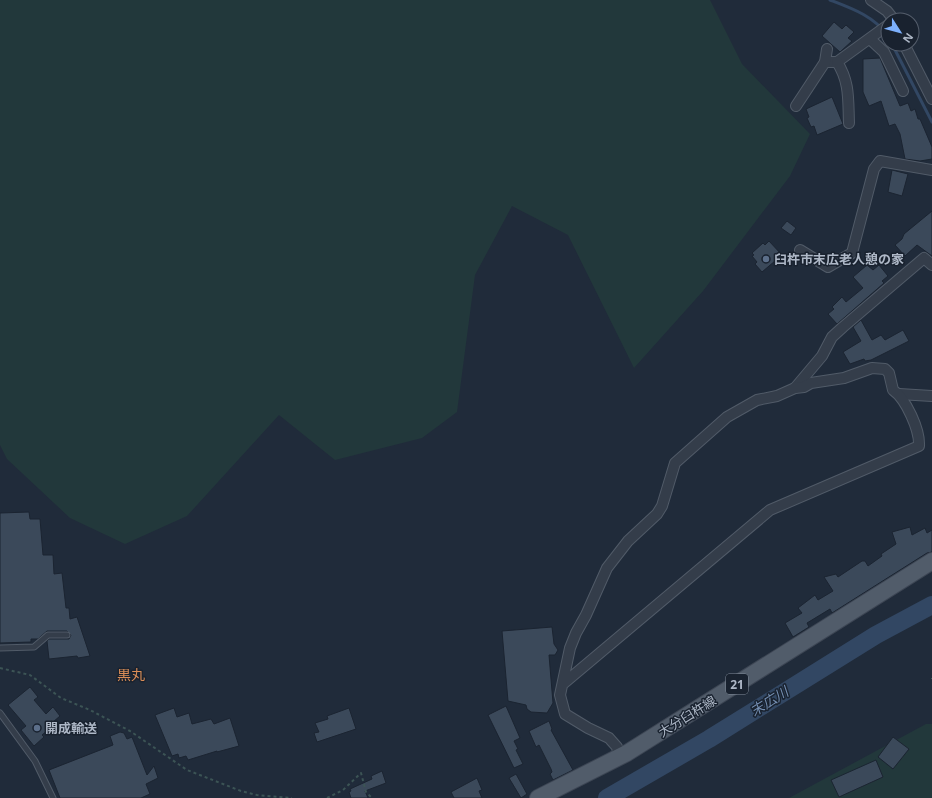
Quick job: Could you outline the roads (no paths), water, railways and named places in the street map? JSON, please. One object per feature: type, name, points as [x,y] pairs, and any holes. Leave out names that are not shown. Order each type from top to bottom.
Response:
[{"type":"main road","name":"大分臼杵線","points":[[538,798],[619,757],[932,562]]},
{"type":"street","points":[[871,0],[888,12]]},
{"type":"street","points":[[825,62],[837,62],[880,32]]},
{"type":"street","points":[[873,38],[884,52],[903,91]]},
{"type":"street","points":[[796,106],[825,62],[827,49]]},
{"type":"street","points":[[908,52],[932,99]]},
{"type":"street","points":[[837,62],[845,73],[849,123]]},
{"type":"street","points":[[800,250],[828,267],[852,253],[874,169],[880,161],[932,170]]},
{"type":"street","points":[[795,388],[822,356],[832,337],[843,327],[924,258],[932,265]]},
{"type":"street","points":[[563,684],[770,510],[919,446],[916,425],[899,394],[893,390],[889,373],[885,369],[872,368],[844,378],[795,388],[777,396],[757,400],[727,417],[675,464],[662,506],[657,514],[628,541],[607,568],[570,648],[560,695],[565,714],[588,728],[609,738],[617,747],[619,757]]},
{"type":"street","points":[[899,394],[932,396]]},
{"type":"lane","points":[[0,648],[34,647],[48,635],[67,635]]},
{"type":"lane","points":[[0,713],[34,761],[53,798]]},
{"type":"waterway","points":[[830,0],[862,14],[880,27]]},
{"type":"waterway","points":[[896,52],[932,122]]},
{"type":"waterway","name":"末広川","points":[[607,798],[709,739],[876,635],[932,605]]},
{"type":"place","name":"臼杵市末広老人憩の家","points":[[766,259]]},
{"type":"place","name":"開成輸送","points":[[37,728]]},
{"type":"district","name":"黒丸","points":[[131,674]]}]
